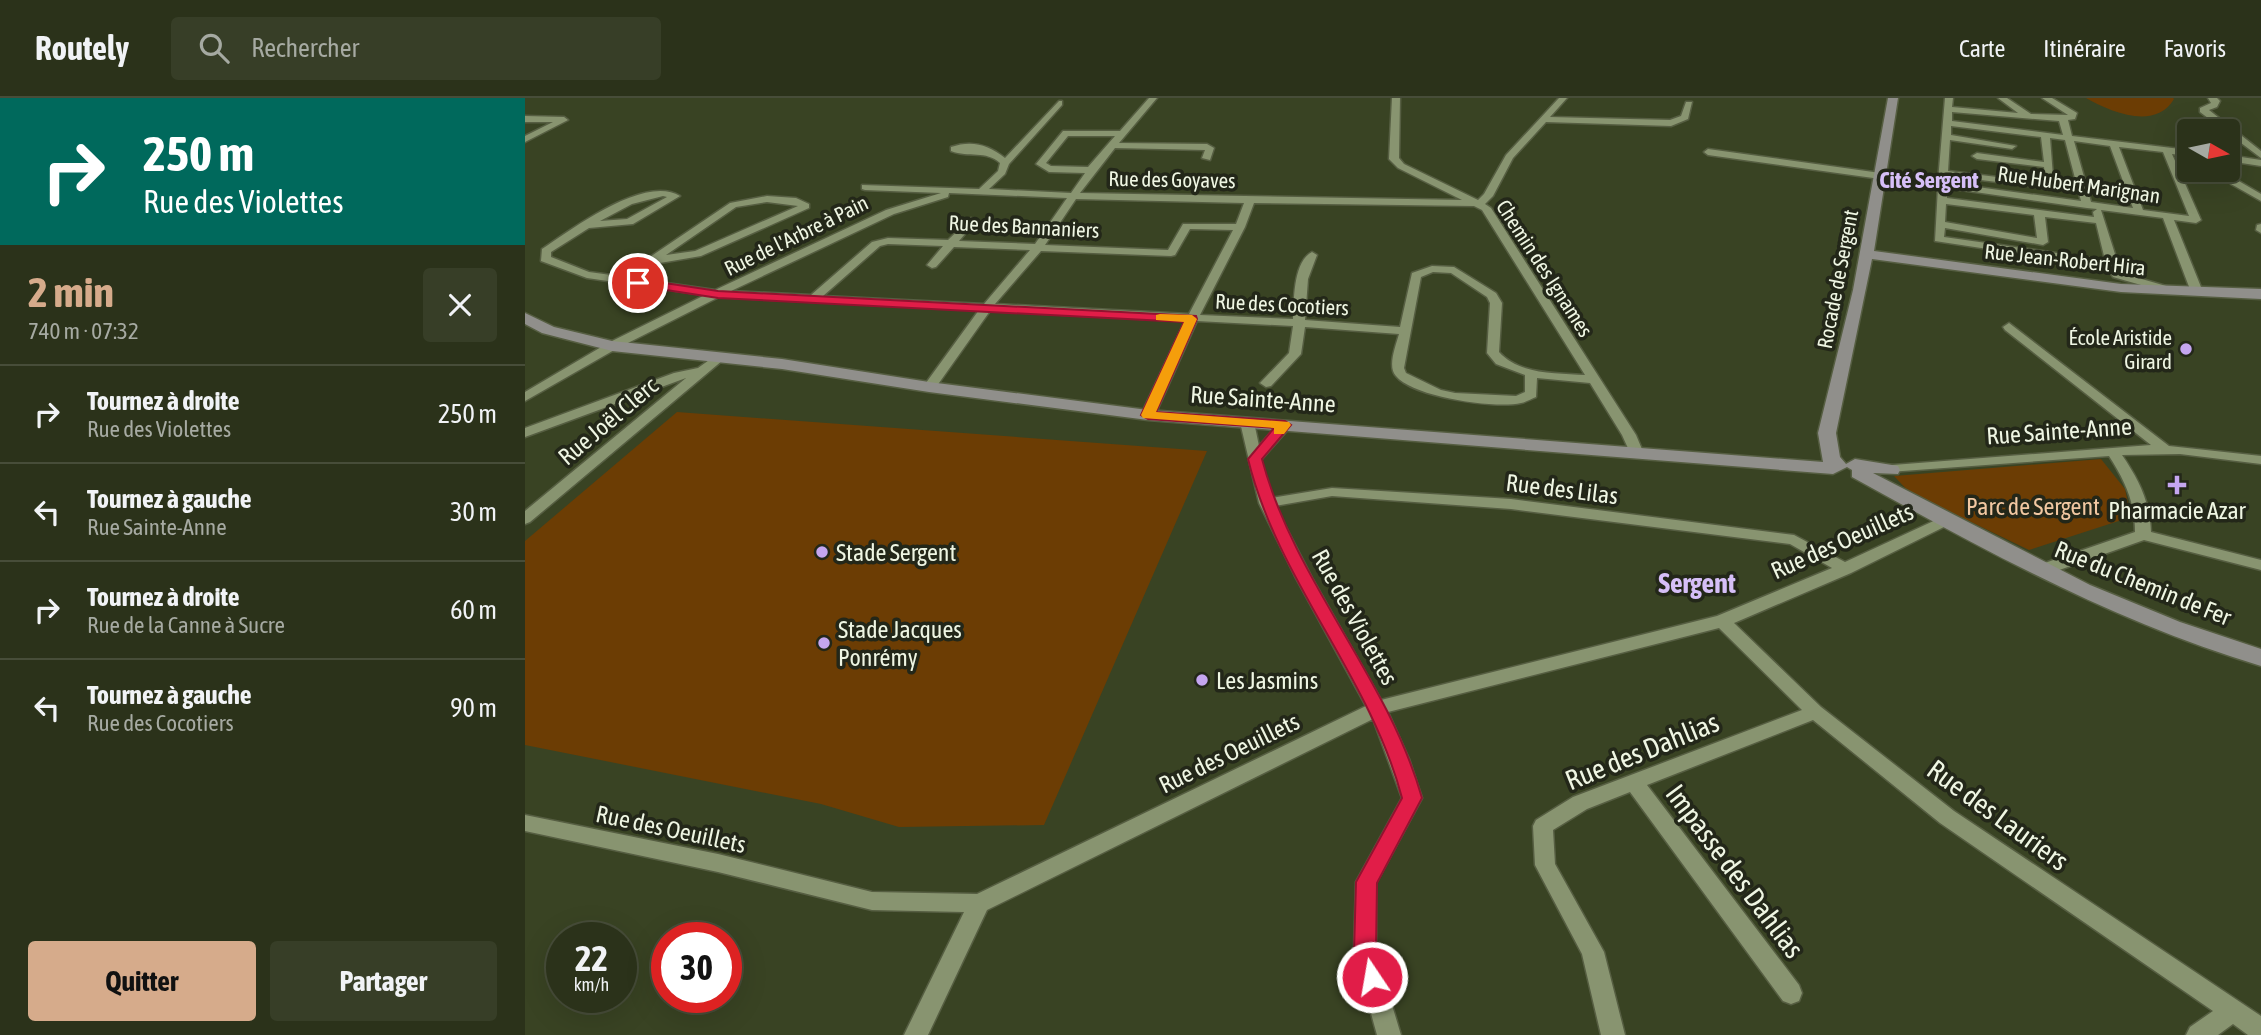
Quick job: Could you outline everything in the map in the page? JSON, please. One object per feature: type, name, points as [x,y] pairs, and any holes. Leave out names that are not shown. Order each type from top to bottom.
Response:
[{"type":"main road","name":"Rocade de Sergent","points":[[1848,469],[1831,459],[1827,433],[1866,254],[1893,98]]},
{"type":"main road","name":"Rue Jean-Robert Hira","points":[[1866,254],[2121,282],[2172,291],[2261,294]]},
{"type":"main road","name":"Rue Sainte-Anne","points":[[525,318],[548,330],[612,346],[719,357],[1148,415],[1848,469]]},
{"type":"main road","points":[[1848,469],[1891,470]]},
{"type":"main road","name":"Rue du Chemin de Fer","points":[[1848,469],[2042,570],[2160,623],[2261,658]]},
{"type":"street","points":[[929,387],[987,307],[1039,246],[1076,196],[1091,170],[1153,98]]},
{"type":"street","name":"Chemin des Ignames","points":[[1396,98],[1394,159],[1401,166],[1457,197],[1479,203],[1486,208],[1594,379],[1637,454]]},
{"type":"street","points":[[1479,203],[1488,196],[1509,157],[1563,98]]},
{"type":"street","points":[[1949,98],[1938,239],[2111,264]]},
{"type":"street","points":[[2002,98],[2030,117]]},
{"type":"street","points":[[1948,109],[2030,117],[2072,117],[2073,113],[2046,98]]},
{"type":"street","points":[[2212,98],[2216,102],[2214,106],[2203,110],[2261,155]]},
{"type":"street","points":[[981,192],[1002,172],[1005,163],[1059,103]]},
{"type":"street","points":[[1544,119],[1671,123],[1685,117],[1689,104]]},
{"type":"street","points":[[525,119],[564,118],[525,139]]},
{"type":"street","points":[[2063,119],[2091,205],[2100,221],[2111,264],[2121,282]]},
{"type":"street","points":[[1947,123],[2177,151]]},
{"type":"street","points":[[1091,170],[1049,169],[1041,164],[1066,133],[1121,134]]},
{"type":"street","points":[[2046,135],[2052,200]]},
{"type":"street","points":[[1946,137],[2012,146]]},
{"type":"street","points":[[2113,143],[2139,212]]},
{"type":"street","points":[[1111,145],[1206,147],[1210,148],[1207,158]]},
{"type":"street","name":"Rue Hubert Marignan","points":[[1708,152],[2196,220],[2166,149]]},
{"type":"street","points":[[990,152],[1005,163]]},
{"type":"street","points":[[1977,156],[2049,165]]},
{"type":"street","points":[[2240,160],[2261,163]]},
{"type":"street","points":[[2261,172],[2234,182],[2261,198]]},
{"type":"street","points":[[1943,173],[2051,187]]},
{"type":"street","name":"Rue des Goyaves","points":[[865,187],[1076,196],[1479,203]]},
{"type":"street","name":"Rue de l'Arbre à Pain","points":[[525,397],[612,346],[879,216],[965,191]]},
{"type":"street","name":"Rue des Cocotiers","points":[[586,225],[629,222],[675,196],[664,192],[643,195],[586,225],[546,251],[545,259],[565,268],[611,279],[718,294],[1298,323],[1405,331]]},
{"type":"street","points":[[611,279],[650,261],[733,205],[767,199],[796,201],[806,206],[697,254],[650,261]]},
{"type":"street","points":[[1148,415],[1192,319],[1240,227],[1250,199]]},
{"type":"street","points":[[1941,200],[2100,221]]},
{"type":"street","points":[[1940,224],[2043,242],[2039,213]]},
{"type":"street","points":[[2167,216],[2197,292]]},
{"type":"street","points":[[932,265],[971,221]]},
{"type":"street","name":"Rue des Bannaniers","points":[[813,299],[876,244],[897,240],[1171,253],[1187,226],[1240,227]]},
{"type":"street","points":[[1266,383],[1295,354],[1300,286],[1313,256]]},
{"type":"street","points":[[1531,374],[1531,394],[1523,399],[1455,397],[1437,393],[1398,372],[1416,275],[1432,269],[1454,270],[1495,299],[1496,357],[1531,374],[1594,379]]},
{"type":"street","points":[[2009,327],[2166,450]]},
{"type":"street","name":"Rue Joël Clerc","points":[[525,519],[719,357]]},
{"type":"street","points":[[525,433],[678,376],[704,371]]},
{"type":"street","name":"Rue des Violettes","points":[[1247,422],[1266,503],[1328,624],[1378,708],[1402,761],[1412,798],[1366,882],[1365,952],[1384,1032]]},
{"type":"street","points":[[1255,459],[1285,425]]},
{"type":"street","name":"Rue Sainte-Anne","points":[[1891,470],[2112,451],[2166,450],[2261,460]]},
{"type":"street","points":[[2112,451],[2137,488],[2143,511],[2143,535]]},
{"type":"street","name":"Rue des Lilas","points":[[1266,503],[1332,492],[1511,504],[1794,540],[1845,569]]},
{"type":"street","name":"Rue des Oeuillets","points":[[525,823],[718,863],[871,901],[979,903],[1378,708],[1722,621],[1845,569],[1945,521]]},
{"type":"street","points":[[2042,570],[2143,535],[2261,565]]},
{"type":"street","name":"Rue des Lauriers","points":[[1722,621],[1815,712],[1947,817],[2261,1030]]},
{"type":"street","name":"Rue des Dahlias","points":[[1613,1035],[1593,952],[1545,865],[1543,827],[1580,803],[1815,712]]},
{"type":"street","name":"Impasse des Dahlias","points":[[1634,782],[1791,993]]},
{"type":"street","points":[[916,1035],[979,903]]},
{"type":"street","points":[[2198,1035],[2232,1011]]},
{"type":"green space","points":[[2086,98],[2174,99],[2166,109],[2156,114],[2132,116],[2108,109]]},
{"type":"green space","name":"Stade Jacques Ponrémy","points":[[677,412],[1207,451],[1044,825],[899,827],[821,804],[525,745],[525,541]]},
{"type":"green space","name":"Parc de Sergent","points":[[2101,459],[2125,489],[2131,517],[2029,550],[1909,492],[1894,476]]},
{"type":"slow traffic","points":[[1160,317],[1192,319],[1148,415],[1285,425],[1279,431]]},
{"type":"place","name":"École Aristide Girard","points":[[2186,349]]},
{"type":"place","name":"Pharmacie Azar","points":[[2177,485]]},
{"type":"place","name":"Stade Sergent","points":[[822,552]]},
{"type":"place","name":"Stade Jacques Ponrémy","points":[[824,643]]},
{"type":"place","name":"Les Jasmins","points":[[1202,680]]},
{"type":"district","name":"Cité Sergent","points":[[1929,180]]},
{"type":"district","name":"Sergent","points":[[1697,583]]},
{"type":"route","points":[[638,283],[718,294],[1192,319],[1148,415],[1285,425],[1255,459],[1266,503],[1328,624],[1378,708],[1402,761],[1412,798],[1366,882],[1365,952],[1372,977]]}]
